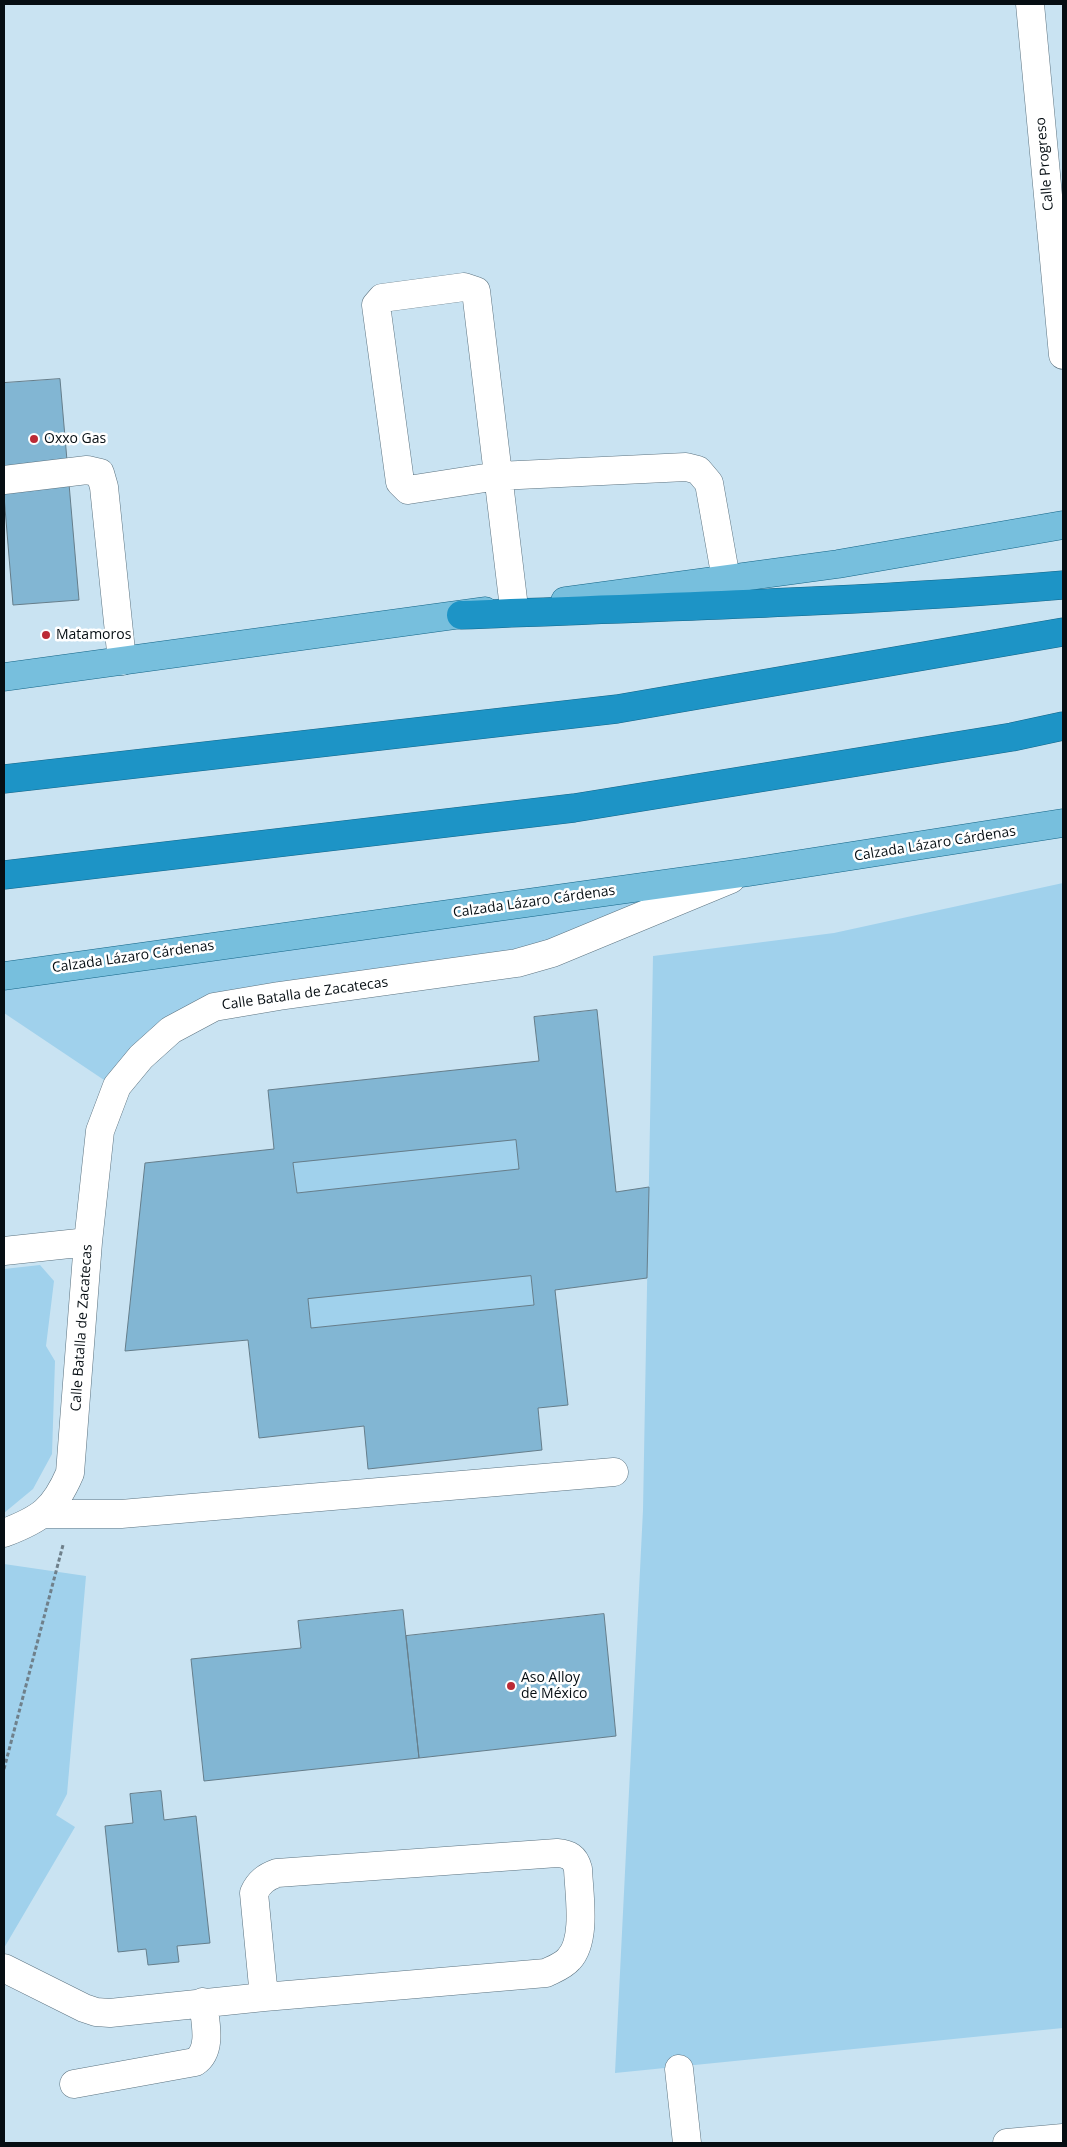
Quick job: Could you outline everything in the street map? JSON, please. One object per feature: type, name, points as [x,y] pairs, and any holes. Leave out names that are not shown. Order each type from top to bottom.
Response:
[{"type":"highway","points":[[461,615],[814,602],[1063,585]]},
{"type":"highway","points":[[4,779],[617,709],[1063,632]]},
{"type":"highway","points":[[4,875],[574,808],[1012,737],[1063,726]]},
{"type":"main road","points":[[4,676],[838,564],[1063,525]]},
{"type":"main road","name":"Calzada Lázaro Cárdenas","points":[[4,976],[750,872],[1063,823]]},
{"type":"street","name":"Calle Progreso","points":[[1030,4],[1063,355]]},
{"type":"street","points":[[514,608],[498,476],[476,291],[464,287],[382,298],[376,305],[400,482],[408,490],[498,476],[686,467],[698,470],[710,483],[726,579]]},
{"type":"street","points":[[4,480],[87,470],[100,473],[104,487],[122,661]]},
{"type":"street","name":"Calle Batalla de Zacatecas","points":[[4,1533],[57,1514],[61,1494],[70,1473],[88,1242],[100,1131],[118,1086],[141,1057],[171,1030],[214,1007],[279,996],[517,963],[552,953],[750,872]]},
{"type":"street","points":[[4,1251],[88,1242]]},
{"type":"street","points":[[57,1514],[121,1514],[614,1472]]},
{"type":"street","points":[[4,1968],[84,2008],[96,2012],[110,2013],[204,2002],[264,1997],[546,1973],[558,1968],[569,1960],[580,1938],[578,1869],[576,1862],[572,1856],[557,1853],[277,1873],[268,1876],[258,1884],[254,1893],[264,1997]]},
{"type":"street","points":[[74,2084],[195,2062],[200,2058],[206,2047],[204,2002]]},
{"type":"street","points":[[680,2069],[687,2143]]},
{"type":"street","points":[[1007,2143],[1063,2138]]},
{"type":"path","points":[[4,1769],[57,1573],[57,1514]]},
{"type":"shaded area","points":[[1063,883],[1063,2028],[615,2073],[643,1510],[653,956],[834,933]]},
{"type":"shaded area","points":[[710,887],[517,963],[214,1007],[107,1082],[4,1013],[4,980]]},
{"type":"shaded area","points":[[516,1140],[519,1169],[297,1193],[293,1163]]},
{"type":"shaded area","points":[[40,1265],[54,1281],[46,1346],[55,1361],[52,1454],[33,1489],[4,1513],[4,1269]]},
{"type":"shaded area","points":[[531,1276],[534,1305],[311,1328],[308,1299]]},
{"type":"shaded area","points":[[4,1564],[86,1576],[67,1794],[56,1815],[75,1827],[4,1948]]},
{"type":"building","name":"Oxxo Gas","points":[[60,379],[79,600],[13,605],[4,496],[4,383]]},
{"type":"building","points":[[597,1010],[616,1192],[649,1187],[647,1278],[555,1290],[568,1405],[538,1408],[542,1450],[368,1469],[364,1426],[259,1438],[248,1340],[125,1351],[145,1163],[274,1149],[268,1090],[539,1061],[534,1017]],"holes":[[[516,1140],[519,1169],[297,1193],[293,1163]],[[531,1276],[534,1305],[311,1328],[308,1299]]]},
{"type":"building","points":[[403,1610],[419,1758],[204,1781],[191,1659],[301,1648],[298,1621]]},
{"type":"building","name":"Aso Alloy de México","points":[[604,1614],[616,1736],[419,1758],[406,1636]]},
{"type":"building","points":[[161,1791],[164,1820],[196,1816],[210,1943],[177,1946],[179,1962],[148,1965],[146,1949],[118,1952],[105,1826],[133,1823],[130,1794]]},
{"type":"place","name":"Oxxo Gas","points":[[34,439]]},
{"type":"place","name":"Matamoros","points":[[46,635]]},
{"type":"place","name":"Aso Alloy de México","points":[[511,1686]]}]
